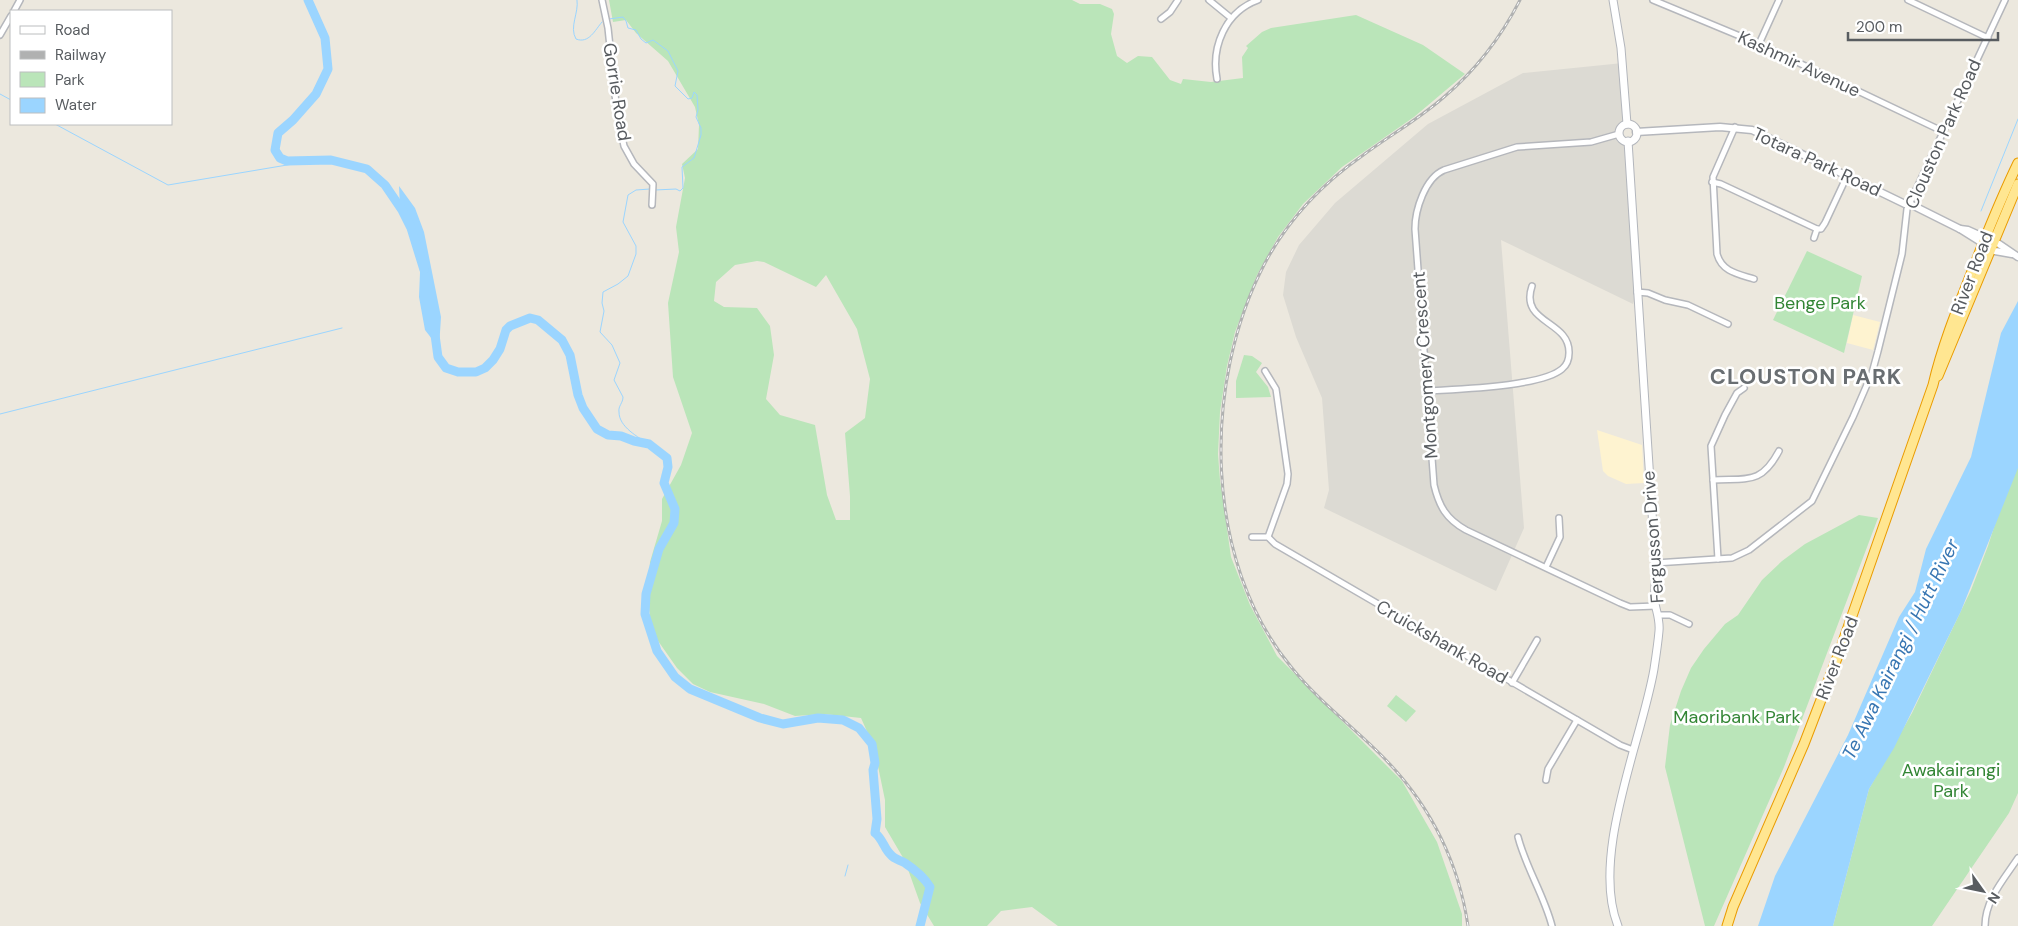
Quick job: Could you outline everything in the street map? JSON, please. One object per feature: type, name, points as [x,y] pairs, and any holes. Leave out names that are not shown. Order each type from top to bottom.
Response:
[{"type":"highway","name":"River Road","points":[[1727,926],[1733,907],[1804,744],[1840,653],[1933,385],[1944,365],[2018,163]]},
{"type":"highway","name":"River Road","points":[[1988,243],[2018,184]]},
{"type":"main road","points":[[1615,0],[1627,124]]},
{"type":"main road","points":[[1627,124],[1633,126],[1636,132],[1635,137],[1628,141],[1622,140],[1619,134],[1622,126],[1627,124]]},
{"type":"main road","name":"Fergusson Drive","points":[[1618,926],[1612,900],[1611,860],[1617,817],[1654,670],[1659,631],[1628,141]]},
{"type":"street","name":"Gorrie Road","points":[[602,0],[608,28],[615,97],[624,146],[634,164],[653,184],[652,205]]},
{"type":"street","points":[[1162,19],[1170,12],[1178,0]]},
{"type":"street","points":[[1209,0],[1231,18]]},
{"type":"street","points":[[1217,79],[1215,69],[1217,47],[1231,18],[1246,5],[1258,0]]},
{"type":"street","name":"Kashmir Avenue","points":[[1653,0],[1759,44],[1942,131]]},
{"type":"street","points":[[1759,44],[1779,0]]},
{"type":"street","points":[[1908,0],[1988,38]]},
{"type":"street","name":"Clouston Park Road","points":[[1655,563],[1732,558],[1749,550],[1805,507],[1815,495],[1858,408],[1874,366],[1902,254],[1909,205],[2005,0]]},
{"type":"street","points":[[0,35],[10,18]]},
{"type":"street","points":[[1735,127],[1712,182],[1716,248],[1719,261],[1729,271],[1754,279]]},
{"type":"street","name":"Totara Park Road","points":[[1636,132],[1735,127],[1752,130],[2015,256]]},
{"type":"street","name":"Montgomery Crescent","points":[[1619,134],[1591,142],[1517,147],[1444,170],[1434,177],[1418,209],[1415,224],[1434,485],[1439,504],[1448,518],[1466,530],[1620,603],[1630,607],[1656,606]]},
{"type":"street","points":[[1712,182],[1722,184],[1817,229],[1821,229],[1848,176]]},
{"type":"street","points":[[1814,238],[1817,229]]},
{"type":"street","points":[[1428,392],[1512,384],[1548,376],[1563,368],[1569,355],[1567,340],[1559,330],[1538,317],[1530,301],[1532,286]]},
{"type":"street","points":[[1637,292],[1648,292],[1670,301],[1688,305],[1728,324]]},
{"type":"street","points":[[1252,537],[1268,537],[1287,484],[1288,474],[1276,389],[1265,371]]},
{"type":"street","points":[[1718,559],[1711,446],[1737,394],[1744,388]]},
{"type":"street","points":[[1713,480],[1760,476],[1769,468],[1778,451]]},
{"type":"street","points":[[1546,567],[1560,538],[1559,518]]},
{"type":"street","name":"Cruickshank Road","points":[[1268,537],[1275,544],[1512,683],[1620,745],[1633,750]]},
{"type":"street","points":[[1658,615],[1670,615],[1689,624]]},
{"type":"street","points":[[1512,683],[1538,640]]},
{"type":"street","points":[[1546,780],[1548,769],[1577,720]]},
{"type":"street","points":[[1518,837],[1522,852],[1548,910],[1552,926]]},
{"type":"street","points":[[1985,926],[1986,912],[1992,897],[2018,858]]},
{"type":"shaded area","points":[[1623,63],[1624,125],[1620,129],[1619,134],[1625,141],[1637,292],[1633,304],[1501,240],[1524,528],[1496,591],[1324,508],[1329,490],[1322,398],[1296,337],[1283,295],[1286,272],[1299,245],[1335,203],[1428,124],[1523,73]]},
{"type":"shaded area","points":[[1853,315],[1880,322],[1873,350],[1847,343]]},
{"type":"shaded area","points":[[1597,430],[1642,445],[1644,483],[1626,484],[1608,476],[1603,471]]},
{"type":"green space","points":[[609,0],[1072,0],[1080,4],[1100,4],[1112,9],[1114,14],[1111,34],[1117,56],[1127,63],[1138,56],[1152,57],[1170,80],[1181,84],[1183,79],[1211,82],[1243,78],[1242,57],[1248,48],[1246,46],[1262,32],[1271,28],[1356,15],[1423,45],[1465,74],[1414,117],[1342,167],[1303,204],[1278,237],[1257,275],[1235,332],[1227,366],[1220,412],[1218,454],[1231,557],[1250,605],[1277,656],[1402,781],[1437,842],[1462,914],[1462,926],[1058,926],[1032,907],[1001,911],[987,926],[934,926],[920,903],[905,861],[885,827],[885,800],[874,747],[861,718],[824,714],[795,716],[764,704],[710,692],[693,684],[677,668],[656,638],[651,626],[648,597],[650,562],[662,521],[662,499],[681,465],[692,433],[673,377],[668,303],[679,252],[676,227],[685,178],[682,164],[698,149],[699,125],[695,107],[668,61],[636,33],[626,20],[613,22]],"holes":[[[757,261],[764,262],[816,287],[826,275],[857,329],[870,379],[865,418],[845,433],[850,520],[836,520],[827,495],[815,425],[780,415],[766,399],[774,355],[770,326],[757,308],[724,307],[714,301],[716,282],[735,265]]]},
{"type":"green space","name":"Benge Park","points":[[1807,251],[1862,276],[1844,353],[1773,320]]},
{"type":"green space","points":[[1244,355],[1252,356],[1262,363],[1256,372],[1268,387],[1271,397],[1236,398],[1236,381]]},
{"type":"green space","name":"Awakairangi Park","points":[[2018,452],[2018,793],[2009,813],[1932,926],[1833,926],[1869,789],[1912,713],[1971,590],[1988,546]]},
{"type":"green space","name":"Maoribank Park","points":[[1859,515],[1878,518],[1784,767],[1714,926],[1705,926],[1665,767],[1670,725],[1681,691],[1691,668],[1704,649],[1725,624],[1738,615],[1762,580],[1782,561],[1805,544]]},
{"type":"green space","points":[[1396,695],[1416,711],[1406,722],[1387,706]]},
{"type":"water","points":[[399,186],[415,208],[424,232],[441,317],[439,348],[425,330],[419,297],[421,249],[417,236],[400,208]]},
{"type":"water","name":"Te Awa Kairangi / Hutt River","points":[[2018,301],[2018,468],[1961,611],[1894,748],[1869,789],[1833,926],[1758,926],[1775,876],[1848,735],[1899,617],[1915,592],[1926,549],[1971,457],[2001,333]]},
{"type":"waterway","points":[[308,0],[325,38],[328,69],[316,94],[293,120],[278,133],[275,150],[280,158],[287,161],[331,160],[367,169],[385,185],[402,210],[411,228],[424,270]]},
{"type":"waterway","points":[[577,0],[573,30],[576,39],[585,40],[602,22]]},
{"type":"waterway","points":[[609,19],[623,17],[628,28],[636,30],[641,39],[646,43],[653,40],[668,51],[678,71],[675,86],[688,99],[692,98],[694,92],[697,95],[698,110],[696,117],[701,128],[701,135],[694,158],[682,167],[683,188],[680,191],[676,189],[655,190]]},
{"type":"waterway","points":[[0,94],[10,99]]},
{"type":"waterway","points":[[1981,211],[2018,119]]},
{"type":"waterway","points":[[57,125],[168,185],[311,161]]},
{"type":"waterway","points":[[649,444],[630,431],[622,422],[619,410],[623,397],[614,380],[620,363],[612,345],[600,332],[604,311],[602,303],[603,292],[628,276],[636,254],[636,246],[623,222],[628,195],[636,190],[650,189]]},
{"type":"waterway","points":[[435,335],[438,357],[446,368],[458,372],[476,372],[485,368],[493,360],[500,349],[506,330],[510,326],[530,318],[538,320],[562,340],[570,355],[578,395],[583,408],[597,429],[608,435],[621,436],[649,444],[667,458],[668,467],[664,483],[675,509],[674,523],[659,549],[646,594],[645,614],[657,651],[675,677],[690,689],[760,718],[783,724],[818,718],[843,720],[859,728],[872,744],[875,763],[873,770],[877,819],[875,833],[892,856],[915,871],[930,887],[920,926]]},
{"type":"waterway","points":[[0,414],[342,328]]},
{"type":"waterway","points":[[845,876],[848,865]]},
{"type":"railway","points":[[1468,926],[1463,901],[1448,853],[1437,830],[1410,788],[1376,750],[1301,679],[1263,625],[1241,576],[1228,524],[1222,470],[1222,416],[1230,362],[1244,310],[1265,263],[1284,232],[1307,204],[1333,178],[1424,113],[1456,87],[1487,52],[1505,27],[1520,0]]},
{"type":"district","name":"CLOUSTON PARK","points":[[1806,376]]}]
